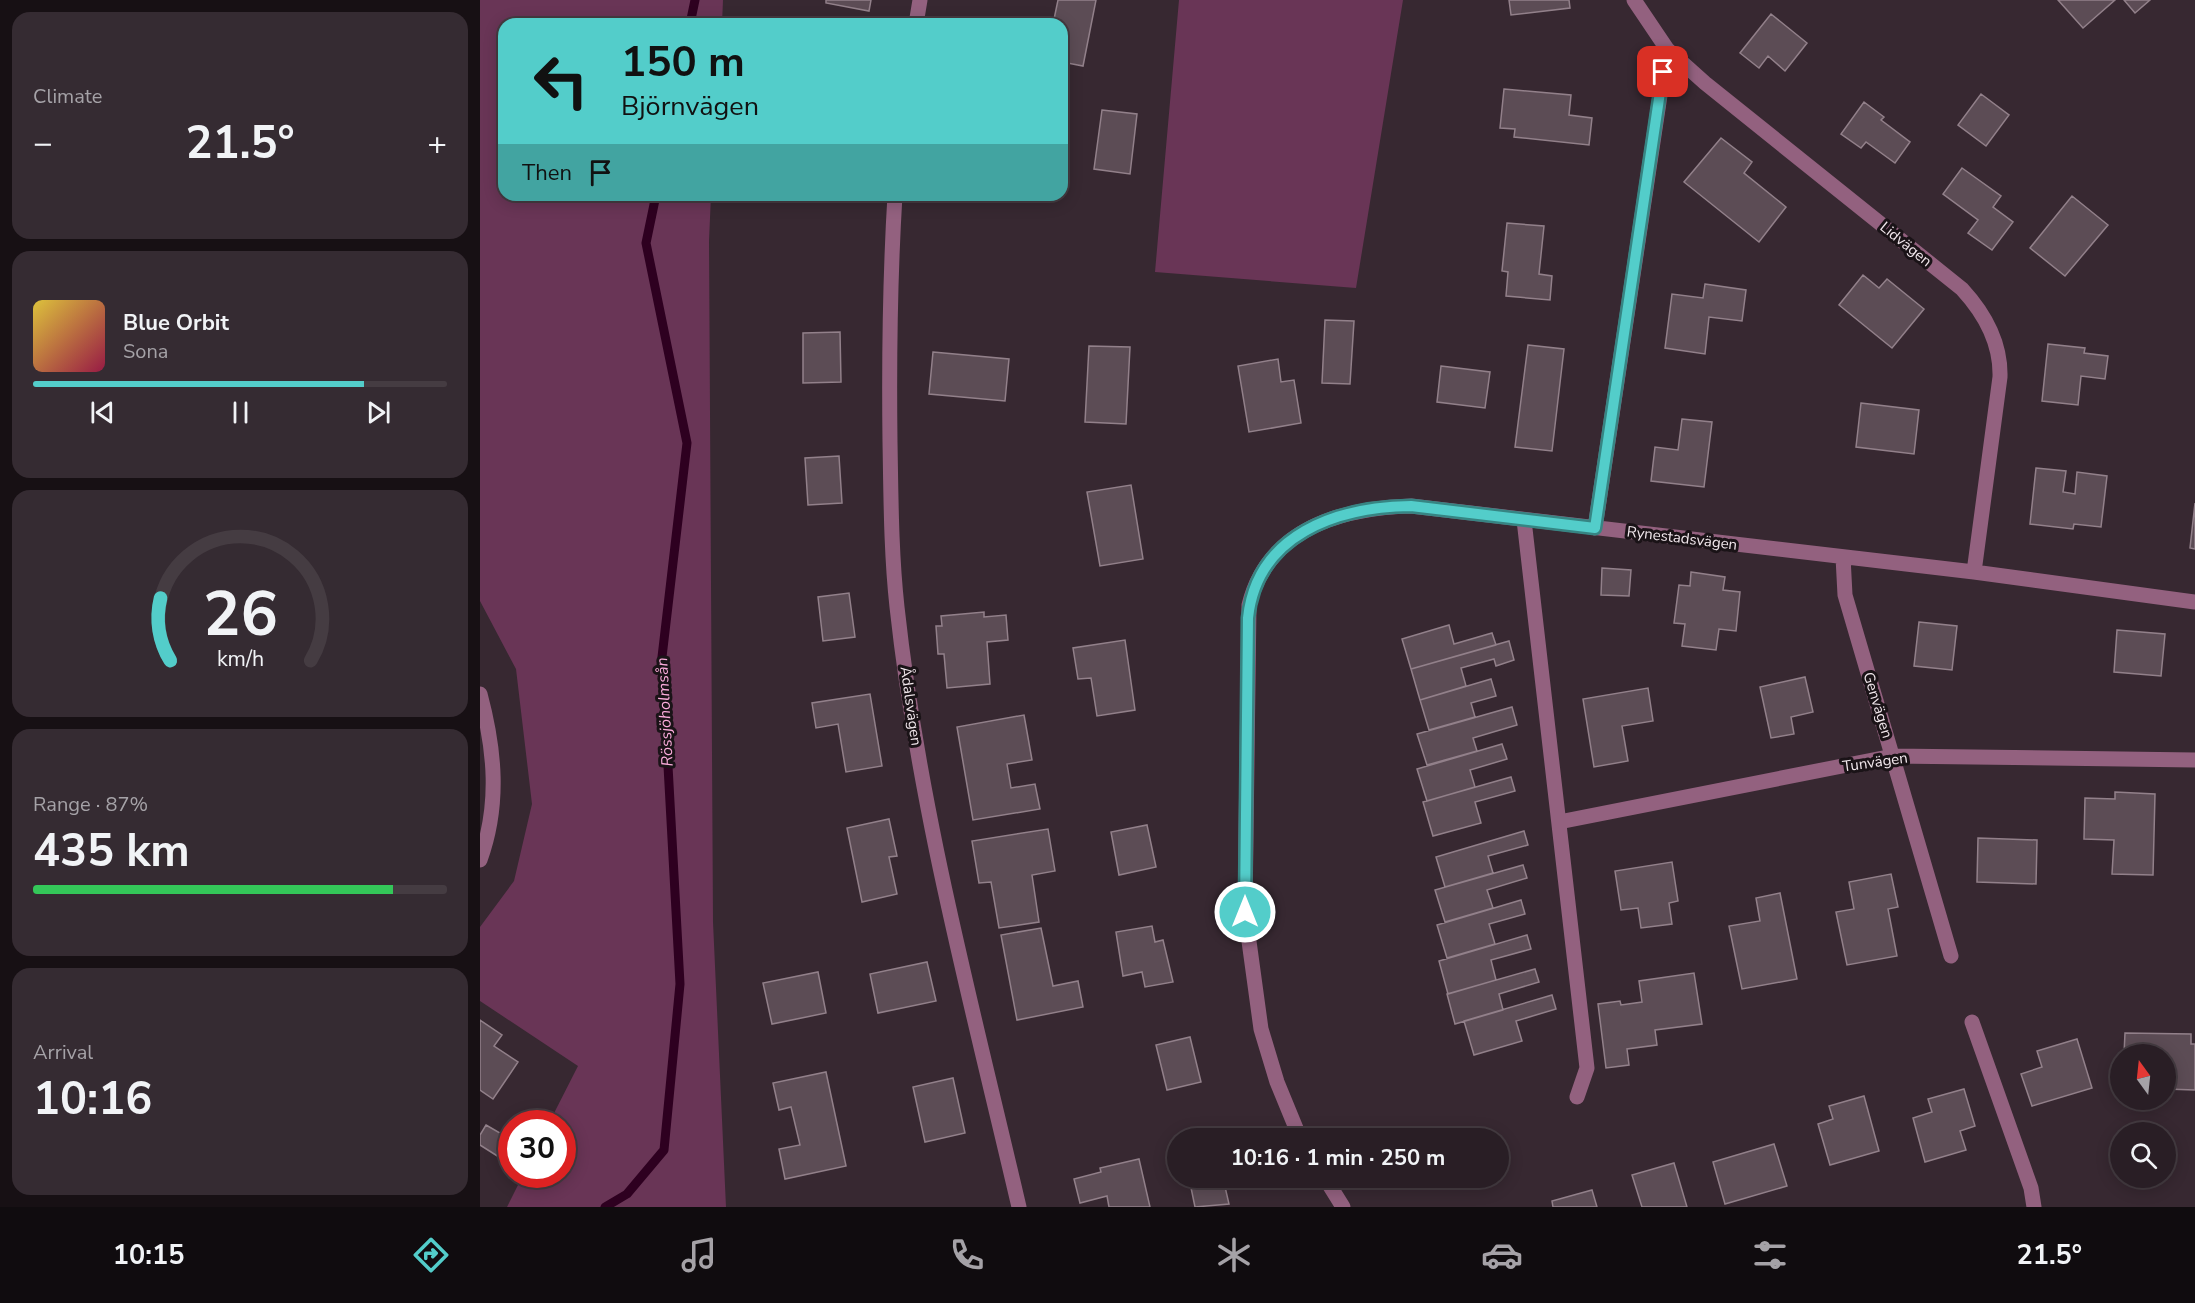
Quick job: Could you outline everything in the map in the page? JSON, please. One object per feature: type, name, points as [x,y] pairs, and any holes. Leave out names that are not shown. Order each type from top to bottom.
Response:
[{"type":"street","points":[[917,18],[920,0]]},
{"type":"street","name":"Lidvägen","points":[[1634,0],[1667,49],[1705,83],[1962,289],[1980,311],[1996,346],[2000,377],[1974,572]]},
{"type":"street","points":[[1595,528],[1667,49]]},
{"type":"street","name":"Ådalsvägen","points":[[895,201],[889,364],[891,487],[897,605],[915,740],[938,853],[1019,1207]]},
{"type":"street","name":"Rynestadsvägen","points":[[1296,1128],[1277,1082],[1262,1029],[1245,912],[1248,618],[1253,588],[1260,572],[1287,543],[1320,524],[1357,511],[1411,506],[1974,572],[2195,602]]},
{"type":"street","points":[[1524,520],[1587,1068],[1577,1097]]},
{"type":"street","name":"Genvägen","points":[[1843,557],[1845,595],[1951,956]]},
{"type":"street","points":[[480,694],[494,758],[493,801],[486,843],[480,860]]},
{"type":"street","name":"Tunvägen","points":[[1559,822],[1893,756],[2195,760]]},
{"type":"street","points":[[1972,1022],[2031,1188],[2034,1207]]},
{"type":"street","points":[[1331,1188],[1343,1207]]},
{"type":"shaded area","points":[[480,0],[723,0],[722,18],[498,18],[498,201],[711,201],[709,241],[713,922],[726,1207],[507,1207],[516,1188],[576,1188],[576,1110],[556,1110],[578,1066],[480,1001],[480,927],[514,881],[532,804],[516,669],[480,601]]},
{"type":"shaded area","points":[[1179,0],[1403,0],[1356,288],[1155,272]]},
{"type":"building","points":[[826,0],[871,0],[869,11],[826,3]]},
{"type":"building","points":[[1058,0],[1096,0],[1083,66],[1068,63],[1068,18],[1054,18]]},
{"type":"building","points":[[1509,0],[1569,0],[1570,8],[1511,15]]},
{"type":"building","points":[[2058,0],[2115,0],[2083,28]]},
{"type":"building","points":[[2124,0],[2150,0],[2135,13]]},
{"type":"building","points":[[1771,14],[1807,43],[1785,71],[1768,56],[1759,68],[1740,53]]},
{"type":"building","points":[[1504,89],[1571,95],[1569,115],[1592,118],[1589,145],[1514,137],[1515,129],[1500,128]]},
{"type":"building","points":[[1981,94],[2009,115],[1986,146],[1958,125]]},
{"type":"building","points":[[1864,102],[1884,117],[1881,120],[1910,142],[1895,163],[1866,142],[1861,148],[1841,134]]},
{"type":"building","points":[[1102,110],[1137,114],[1130,174],[1094,169]]},
{"type":"building","points":[[1721,138],[1752,162],[1744,173],[1786,207],[1759,242],[1684,182]]},
{"type":"building","points":[[1962,168],[2001,196],[1993,207],[2013,222],[1992,250],[1968,233],[1978,220],[1943,194]]},
{"type":"building","points":[[2072,196],[2108,225],[2065,276],[2030,248]]},
{"type":"building","points":[[1507,223],[1544,226],[1539,274],[1552,276],[1550,300],[1506,296],[1508,272],[1502,271]]},
{"type":"building","points":[[1863,275],[1879,288],[1887,279],[1924,309],[1892,348],[1839,305]]},
{"type":"building","points":[[1705,284],[1746,290],[1742,321],[1709,317],[1705,354],[1665,348],[1672,294],[1703,298]]},
{"type":"building","points":[[1325,320],[1354,321],[1350,384],[1322,383]]},
{"type":"building","points":[[840,332],[841,382],[803,383],[803,333]]},
{"type":"building","points":[[2048,344],[2085,348],[2084,353],[2108,356],[2105,379],[2081,376],[2078,405],[2042,401]]},
{"type":"building","points":[[1528,345],[1564,349],[1552,451],[1515,447]]},
{"type":"building","points":[[1089,346],[1130,347],[1126,424],[1085,422]]},
{"type":"building","points":[[933,352],[1009,359],[1005,401],[929,394]]},
{"type":"building","points":[[1278,359],[1281,382],[1294,380],[1301,423],[1249,432],[1238,366]]},
{"type":"building","points":[[1441,366],[1490,372],[1485,408],[1437,402]]},
{"type":"building","points":[[1861,403],[1919,410],[1914,454],[1856,447]]},
{"type":"building","points":[[1682,419],[1712,422],[1704,487],[1651,481],[1655,447],[1678,450]]},
{"type":"building","points":[[839,456],[842,503],[808,505],[805,458]]},
{"type":"building","points":[[2036,468],[2066,471],[2063,492],[2075,494],[2077,472],[2107,476],[2101,527],[2074,524],[2073,529],[2030,524]]},
{"type":"building","points":[[1131,485],[1143,559],[1100,566],[1087,492]]},
{"type":"building","points":[[2195,503],[2195,549],[2190,548]]},
{"type":"building","points":[[1602,568],[1631,570],[1629,596],[1601,595]]},
{"type":"building","points":[[1691,572],[1725,577],[1723,590],[1740,592],[1736,631],[1719,629],[1716,650],[1682,646],[1685,624],[1674,623],[1679,585],[1690,586]]},
{"type":"building","points":[[849,593],[855,637],[823,641],[818,597]]},
{"type":"building","points":[[984,612],[984,617],[1006,615],[1008,640],[987,642],[990,684],[947,688],[944,654],[938,654],[936,626],[942,626],[941,616]]},
{"type":"building","points":[[1919,622],[1957,626],[1952,670],[1914,666]]},
{"type":"building","points":[[1449,625],[1454,644],[1492,633],[1496,645],[1411,669],[1402,639]]},
{"type":"building","points":[[2117,630],[2165,634],[2161,676],[2114,672]]},
{"type":"building","points":[[1125,640],[1135,710],[1097,716],[1091,678],[1078,679],[1073,648]]},
{"type":"building","points":[[1509,641],[1514,660],[1496,666],[1494,659],[1461,668],[1466,686],[1420,700],[1411,669]]},
{"type":"building","points":[[1805,677],[1813,712],[1791,717],[1794,734],[1771,738],[1760,687]]},
{"type":"building","points":[[1491,679],[1496,696],[1471,703],[1475,717],[1429,730],[1420,700]]},
{"type":"building","points":[[1648,688],[1653,721],[1622,726],[1628,761],[1594,767],[1583,699]]},
{"type":"building","points":[[870,694],[882,766],[846,772],[838,724],[816,728],[812,703]]},
{"type":"building","points":[[1512,707],[1517,725],[1473,738],[1477,751],[1427,765],[1417,734]]},
{"type":"building","points":[[1024,715],[1032,760],[1007,764],[1011,788],[1035,784],[1040,809],[973,820],[957,727]]},
{"type":"building","points":[[1502,744],[1507,759],[1470,770],[1475,787],[1427,801],[1417,769]]},
{"type":"building","points":[[1511,777],[1515,791],[1475,802],[1481,823],[1433,836],[1423,802]]},
{"type":"building","points":[[2115,792],[2155,794],[2153,875],[2112,874],[2114,840],[2084,839],[2085,798],[2115,799]]},
{"type":"building","points":[[889,819],[897,856],[889,857],[897,894],[862,902],[847,828]]},
{"type":"building","points":[[1147,825],[1156,867],[1119,875],[1111,832]]},
{"type":"building","points":[[1048,829],[1055,871],[1032,875],[1039,922],[999,928],[991,882],[979,883],[972,841]]},
{"type":"building","points":[[1524,831],[1528,845],[1488,856],[1493,873],[1445,887],[1436,857]]},
{"type":"building","points":[[1978,838],[2037,840],[2036,884],[1977,882]]},
{"type":"building","points":[[1672,862],[1678,901],[1669,903],[1672,924],[1641,928],[1638,908],[1621,910],[1615,871]]},
{"type":"building","points":[[1523,865],[1527,878],[1487,890],[1493,908],[1445,922],[1435,890]]},
{"type":"building","points":[[1891,874],[1898,907],[1888,909],[1897,956],[1847,965],[1836,912],[1854,909],[1849,882]]},
{"type":"building","points":[[1780,893],[1797,979],[1742,989],[1729,926],[1760,921],[1756,898]]},
{"type":"building","points":[[1521,900],[1525,914],[1489,924],[1495,944],[1447,958],[1437,925]]},
{"type":"building","points":[[1152,926],[1155,942],[1163,940],[1173,982],[1145,987],[1142,972],[1123,976],[1116,932]]},
{"type":"building","points":[[1041,928],[1053,986],[1078,981],[1083,1007],[1017,1020],[1001,935]]},
{"type":"building","points":[[1527,935],[1531,949],[1491,960],[1496,980],[1448,994],[1439,961]]},
{"type":"building","points":[[927,962],[936,1001],[878,1013],[870,974]]},
{"type":"building","points":[[1535,969],[1539,982],[1499,994],[1503,1010],[1455,1024],[1447,994]]},
{"type":"building","points":[[818,972],[826,1013],[772,1024],[763,983]]},
{"type":"building","points":[[1694,973],[1702,1024],[1655,1030],[1657,1045],[1627,1049],[1629,1065],[1606,1068],[1598,1004],[1620,1001],[1621,1005],[1642,1002],[1639,981]]},
{"type":"building","points":[[1552,995],[1556,1009],[1516,1021],[1522,1041],[1474,1055],[1464,1021]]},
{"type":"building","points":[[480,1020],[502,1035],[494,1046],[518,1062],[493,1099],[480,1090]]},
{"type":"building","points":[[2125,1033],[2191,1034],[2191,1044],[2195,1044],[2195,1090],[2176,1089],[2176,1044],[2124,1044]]},
{"type":"building","points":[[1190,1037],[1201,1082],[1167,1090],[1156,1045]]},
{"type":"building","points":[[2077,1039],[2092,1088],[2032,1106],[2021,1074],[2042,1067],[2037,1051]]},
{"type":"building","points":[[826,1072],[846,1166],[785,1179],[779,1149],[800,1145],[791,1107],[779,1110],[773,1083]]},
{"type":"building","points":[[953,1078],[965,1133],[925,1142],[913,1087]]},
{"type":"building","points":[[1964,1089],[1975,1126],[1960,1131],[1966,1150],[1925,1162],[1913,1118],[1932,1112],[1928,1099]]},
{"type":"building","points":[[1864,1096],[1879,1151],[1830,1165],[1818,1124],[1833,1119],[1829,1106]]},
{"type":"building","points":[[486,1125],[498,1132],[498,1156],[480,1145],[480,1135]]},
{"type":"building","points":[[1774,1144],[1787,1186],[1725,1204],[1713,1162]]},
{"type":"building","points":[[1139,1159],[1150,1207],[1109,1207],[1107,1196],[1080,1203],[1074,1179],[1101,1172],[1100,1168]]},
{"type":"building","points":[[1674,1163],[1687,1207],[1642,1207],[1632,1175]]},
{"type":"building","points":[[1191,1188],[1225,1188],[1229,1204],[1195,1207]]},
{"type":"building","points":[[1592,1190],[1597,1207],[1553,1207],[1552,1201]]},
{"type":"waterway","name":"Rössjöholmsån","points":[[691,18],[695,0]]},
{"type":"waterway","name":"Rössjöholmsån","points":[[605,1207],[627,1194],[664,1150],[680,984],[662,657],[687,443],[646,243],[655,201]]},
{"type":"route","points":[[1245,912],[1248,618],[1253,588],[1260,572],[1271,557],[1303,532],[1320,524],[1338,516],[1383,507],[1411,506],[1595,528],[1663,72]]}]
